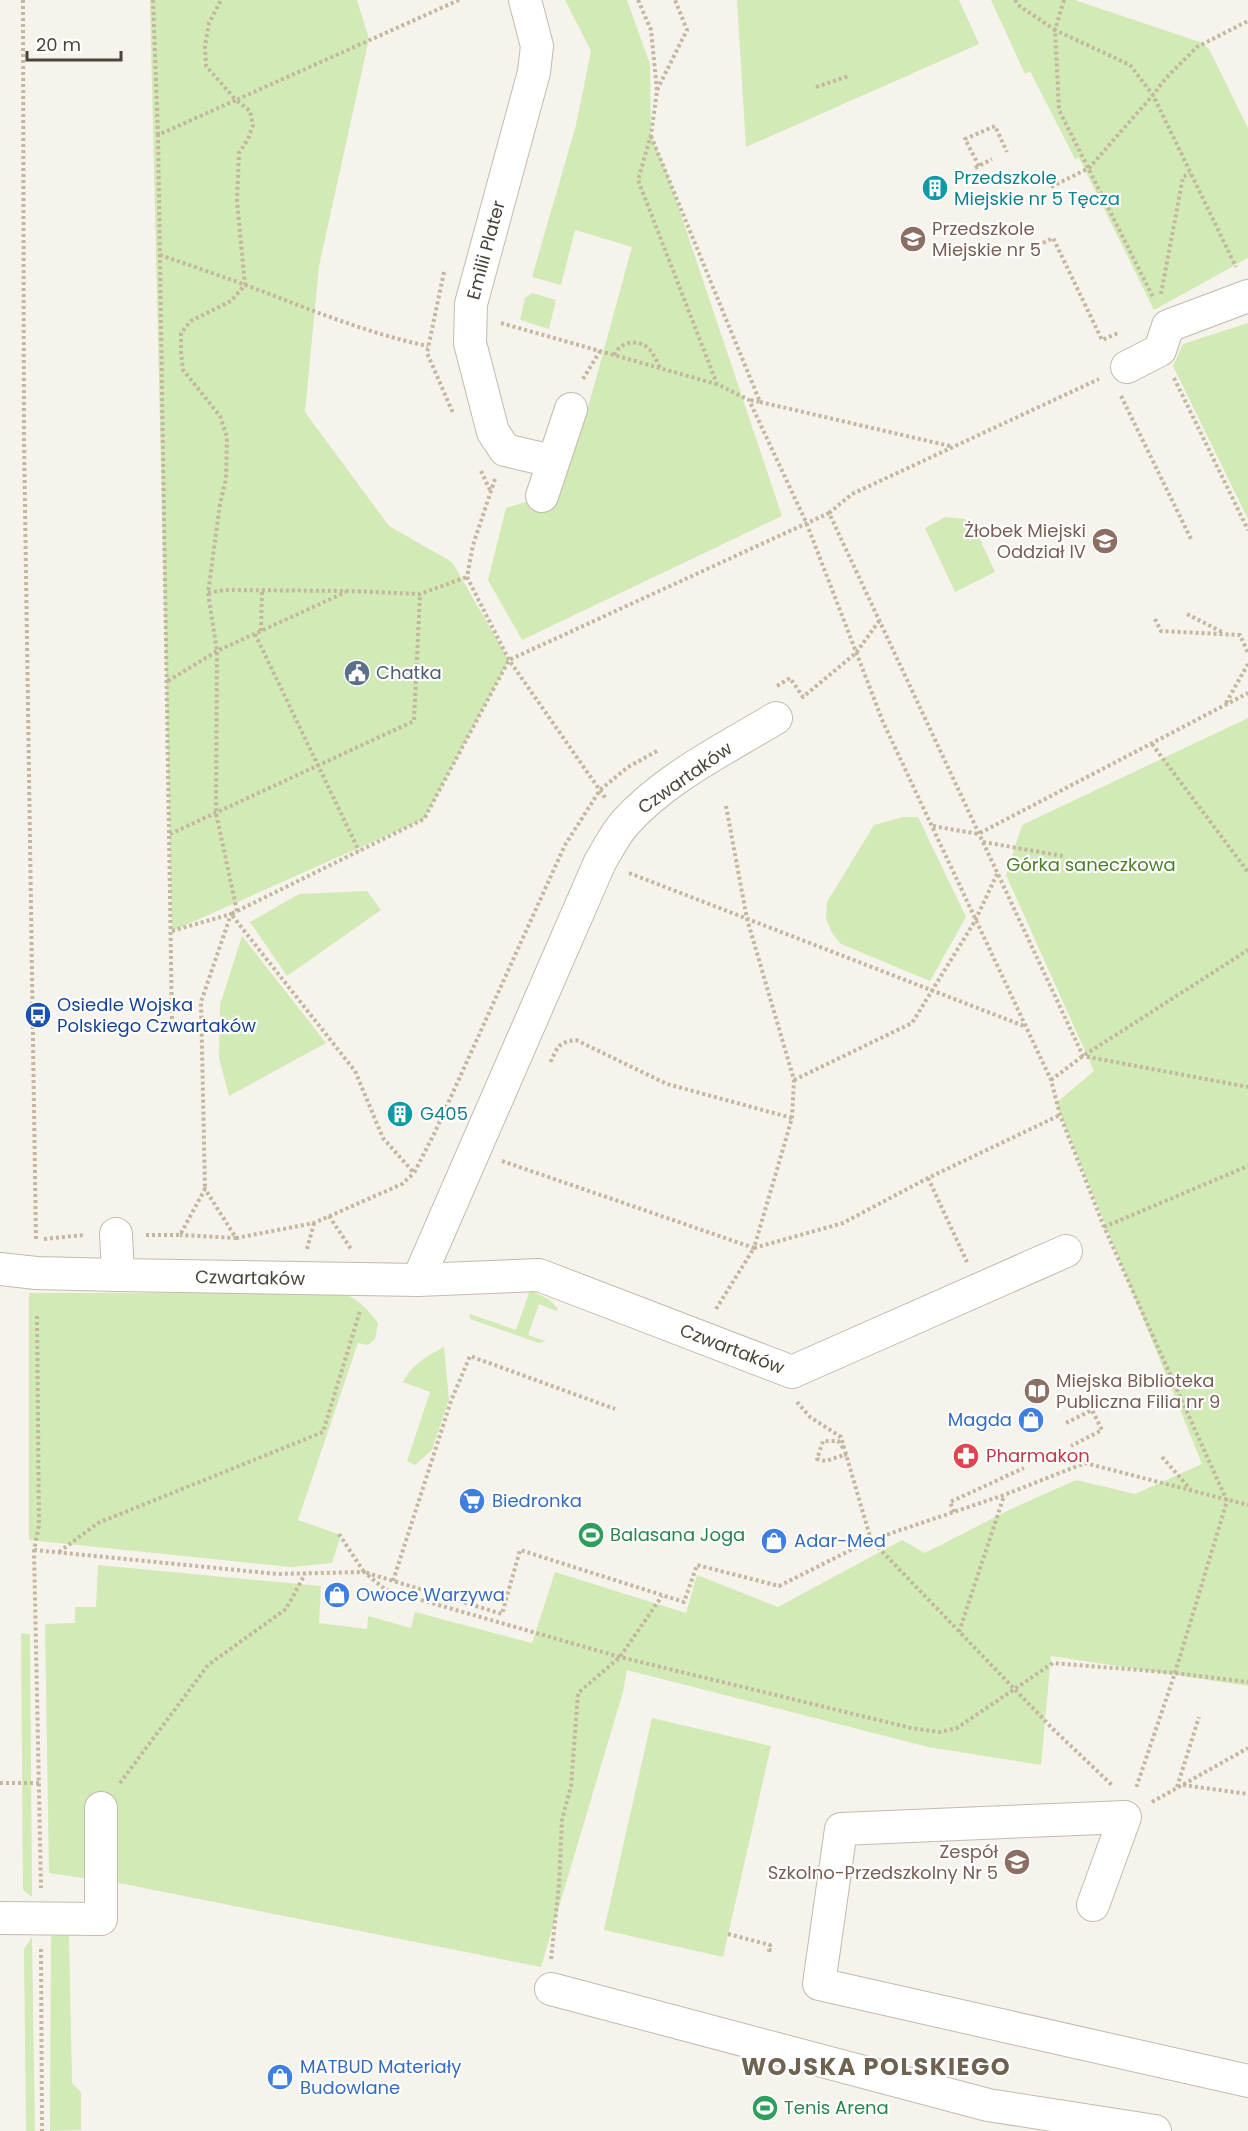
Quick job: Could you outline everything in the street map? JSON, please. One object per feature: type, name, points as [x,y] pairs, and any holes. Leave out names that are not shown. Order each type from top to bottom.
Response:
[{"type":"street","name":"Emilii Plater","points":[[505,450],[493,432],[470,342],[471,314],[474,292],[534,72],[537,46],[525,0]]},
{"type":"street","points":[[1118,371],[1160,350],[1168,326],[1243,284]]},
{"type":"street","points":[[542,496],[571,409]]},
{"type":"street","points":[[505,450],[552,461]]},
{"type":"street","name":"Czwartaków","points":[[418,1280],[600,862],[624,824],[648,800],[682,776],[776,718]]},
{"type":"street","points":[[116,1234],[118,1275]]},
{"type":"street","name":"Czwartaków","points":[[0,1269],[36,1273],[418,1280],[539,1275],[792,1372],[1066,1251]]},
{"type":"street","points":[[0,1918],[101,1919],[101,1808]]},
{"type":"street","points":[[1093,1905],[1128,1810],[842,1829],[819,1984],[1248,2081]]},
{"type":"street","points":[[551,1989],[988,2105],[1155,2131]]},
{"type":"path","points":[[23,0],[24,428],[36,1247]]},
{"type":"path","points":[[153,0],[158,135],[172,1025]]},
{"type":"path","points":[[221,0],[209,23],[205,46],[206,66],[236,100],[250,111],[253,125],[239,153],[237,201],[245,285],[231,301],[191,321],[181,333],[181,352],[183,370],[220,416],[227,437],[226,479],[220,504],[208,593],[217,651],[216,813],[237,911]]},
{"type":"path","points":[[158,135],[459,0]]},
{"type":"path","points":[[638,0],[651,30],[657,91],[651,135],[638,180],[717,384]]},
{"type":"path","points":[[657,91],[687,30],[675,0]]},
{"type":"path","points":[[1015,0],[1018,5],[1055,30],[1130,65],[1153,95],[1243,284]]},
{"type":"path","points":[[1065,0],[1055,30],[1059,110],[1158,307],[1183,177],[1190,172]]},
{"type":"path","points":[[1051,187],[1089,168],[1166,78],[1197,47],[1248,21]]},
{"type":"path","points":[[816,87],[849,76]]},
{"type":"path","points":[[992,159],[977,167],[965,139],[995,126],[1007,152]]},
{"type":"path","points":[[651,135],[760,402]]},
{"type":"path","points":[[1043,243],[1053,238],[1102,340],[1121,331]]},
{"type":"path","points":[[160,255],[337,321],[428,346]]},
{"type":"path","points":[[471,314],[717,384],[749,400],[951,446]]},
{"type":"path","points":[[614,355],[620,346],[639,343],[646,346],[652,353],[660,368]]},
{"type":"path","points":[[1160,350],[1248,530]]},
{"type":"path","points":[[583,379],[600,351]]},
{"type":"path","points":[[172,931],[231,914],[424,819],[509,660],[829,513],[852,494],[951,446],[1118,371],[1192,541]]},
{"type":"path","points":[[749,400],[806,522],[883,722],[1051,1080],[1060,1115],[1104,1227],[1227,1501],[1175,1672],[1128,1810]]},
{"type":"path","points":[[505,450],[472,545],[467,577],[509,660],[624,824]]},
{"type":"path","points":[[829,513],[1083,1056]]},
{"type":"path","points":[[208,593],[224,590],[262,590],[420,594],[467,577]]},
{"type":"path","points":[[261,631],[262,590]]},
{"type":"path","points":[[168,681],[217,651],[350,591]]},
{"type":"path","points":[[170,834],[414,721],[420,594]]},
{"type":"path","points":[[1187,614],[1225,634]]},
{"type":"path","points":[[1155,619],[1161,631],[1240,634],[1248,652]]},
{"type":"path","points":[[790,678],[803,697],[856,653],[879,621]]},
{"type":"path","points":[[255,634],[359,851]]},
{"type":"path","points":[[1225,704],[1248,664]]},
{"type":"path","points":[[932,826],[978,834],[1248,693]]},
{"type":"path","points":[[1152,744],[1248,872]]},
{"type":"path","points":[[147,1235],[236,1238],[314,1223],[402,1184],[414,1173],[565,845],[600,790]]},
{"type":"path","points":[[711,1317],[754,1248],[792,1118],[794,1080],[747,919],[726,806]]},
{"type":"path","points":[[983,842],[1063,856]]},
{"type":"path","points":[[600,862],[1024,1026]]},
{"type":"path","points":[[794,1080],[912,1023],[975,921],[998,874]]},
{"type":"path","points":[[231,914],[355,1071],[383,1138],[414,1173]]},
{"type":"path","points":[[231,914],[201,1002],[206,1190],[236,1238]]},
{"type":"path","points":[[1051,1080],[1083,1056],[1248,950]]},
{"type":"path","points":[[548,1069],[557,1048],[565,1042],[576,1040],[667,1084],[792,1118]]},
{"type":"path","points":[[1083,1056],[1248,1088]]},
{"type":"path","points":[[504,1161],[754,1248],[843,1223],[928,1178],[1060,1115]]},
{"type":"path","points":[[1104,1227],[1248,1166]]},
{"type":"path","points":[[928,1178],[980,1289]]},
{"type":"path","points":[[180,1235],[206,1190]]},
{"type":"path","points":[[329,1216],[353,1252]]},
{"type":"path","points":[[307,1251],[314,1223]]},
{"type":"path","points":[[58,1553],[98,1523],[323,1432],[362,1306]]},
{"type":"path","points":[[37,1316],[39,1525],[34,1550],[41,1918],[42,2131]]},
{"type":"path","points":[[393,1581],[451,1401],[470,1356],[615,1409]]},
{"type":"path","points":[[1066,1423],[1092,1410],[1102,1430],[1071,1446]]},
{"type":"path","points":[[810,1417],[841,1437],[871,1540],[1015,1688],[1128,1810]]},
{"type":"path","points":[[824,1441],[838,1441],[846,1454],[826,1461],[817,1459],[824,1441]]},
{"type":"path","points":[[1162,1457],[1193,1492]]},
{"type":"path","points":[[34,1550],[277,1574],[364,1572],[501,1614],[520,1550],[684,1602],[697,1565],[779,1586],[871,1540],[1004,1496],[1085,1462],[1248,1505]]},
{"type":"path","points":[[954,1512],[950,1502],[1024,1468]]},
{"type":"path","points":[[959,1632],[1004,1496]]},
{"type":"path","points":[[339,1534],[364,1572],[386,1590],[620,1657],[911,1728],[940,1732],[957,1728],[1053,1663],[1175,1672],[1248,1682]]},
{"type":"path","points":[[101,1808],[208,1665],[286,1609],[306,1574]]},
{"type":"path","points":[[551,1989],[551,1961],[559,1886],[562,1821],[571,1786],[578,1693],[620,1657],[662,1596]]},
{"type":"path","points":[[1176,1788],[1199,1716]]},
{"type":"path","points":[[1128,1810],[1182,1785],[1248,1748]]},
{"type":"path","points":[[0,1783],[39,1783]]},
{"type":"path","points":[[1182,1785],[1248,1794]]},
{"type":"path","points":[[728,1934],[770,1945],[770,1950],[773,1950]]},
{"type":"green space","points":[[150,0],[357,0],[369,39],[319,266],[305,412],[389,526],[452,562],[509,660],[424,819],[172,931]]},
{"type":"green space","points":[[565,0],[627,0],[650,64],[651,135],[668,176],[782,516],[522,640],[488,580],[506,508],[558,492],[586,415],[632,247],[575,230],[561,285],[532,277],[576,125],[591,51]]},
{"type":"green space","points":[[737,0],[959,0],[979,44],[746,147]]},
{"type":"green space","points":[[991,0],[1075,0],[1200,42],[1209,49],[1248,128],[1248,258],[1154,310],[1079,158],[1075,159],[1030,71],[1025,74]]},
{"type":"green space","points":[[532,293],[556,300],[549,329],[520,320],[525,298]]},
{"type":"green space","points":[[1248,323],[1248,519],[1173,366],[1183,344]]},
{"type":"green space","points":[[945,517],[965,519],[977,533],[995,572],[955,592],[925,528]]},
{"type":"green space","name":"Górka saneczkowa","points":[[1248,718],[1248,1686],[1051,1656],[1041,1765],[928,1747],[627,1670],[623,1692],[541,1967],[124,1884],[49,1873],[45,1624],[75,1623],[75,1607],[96,1607],[98,1565],[321,1586],[319,1623],[367,1629],[368,1616],[411,1628],[415,1612],[532,1643],[555,1572],[686,1613],[697,1575],[778,1607],[902,1540],[925,1553],[1009,1510],[1076,1480],[1135,1494],[1202,1464],[1056,1103],[1094,1071],[1006,875],[1022,825]]},
{"type":"green space","points":[[903,817],[918,817],[966,917],[930,981],[841,944],[832,933],[826,918],[827,902],[874,825]]},
{"type":"green space","points":[[367,891],[381,910],[287,976],[250,922],[299,894]]},
{"type":"green space","points":[[242,936],[326,1043],[229,1096],[219,1058],[220,1005]]},
{"type":"green space","points":[[530,1290],[550,1300],[558,1309],[557,1311],[539,1304],[528,1335],[546,1341],[539,1343],[470,1319],[470,1314],[516,1330]]},
{"type":"green space","points":[[29,1293],[342,1293],[362,1305],[378,1323],[375,1339],[368,1345],[358,1343],[298,1520],[341,1535],[332,1563],[291,1567],[29,1540]]},
{"type":"green space","points":[[444,1347],[449,1399],[432,1450],[415,1465],[407,1461],[430,1392],[403,1382],[415,1365]]},
{"type":"green space","points":[[21,1633],[30,1634],[32,1897],[23,1890]]},
{"type":"green space","points":[[652,1718],[771,1746],[723,1957],[604,1930]]},
{"type":"green space","points":[[69,1935],[72,2083],[81,2092],[81,2130],[50,2131],[51,1936]]},
{"type":"green space","points":[[32,1937],[35,2131],[26,2131],[24,1949]]},
{"type":"place","name":"Przedszkole Miejskie nr 5 Tęcza","points":[[935,188]]},
{"type":"place","name":"Przedszkole Miejskie nr 5","points":[[913,239]]},
{"type":"place","name":"Żłobek Miejski Oddział IV","points":[[1105,541]]},
{"type":"place","name":"Chatka","points":[[357,673]]},
{"type":"place","name":"Osiedle Wojska Polskiego Czwartaków","points":[[38,1015]]},
{"type":"place","name":"G405","points":[[400,1114]]},
{"type":"place","name":"Miejska Biblioteka Publiczna Filia nr 9","points":[[1037,1391]]},
{"type":"place","name":"Magda","points":[[1031,1420]]},
{"type":"place","name":"Pharmakon","points":[[966,1456]]},
{"type":"place","name":"Biedronka","points":[[472,1501]]},
{"type":"place","name":"Balasana Joga","points":[[591,1535]]},
{"type":"place","name":"Adar-Med","points":[[774,1541]]},
{"type":"place","name":"Owoce Warzywa","points":[[337,1595]]},
{"type":"place","name":"Zespół Szkolno-Przedszkolny Nr 5","points":[[1017,1862]]},
{"type":"place","name":"MATBUD Materiały Budowlane","points":[[280,2077]]},
{"type":"place","name":"Tenis Arena","points":[[765,2108]]},
{"type":"district","name":"WOJSKA POLSKIEGO","points":[[876,2067]]}]
